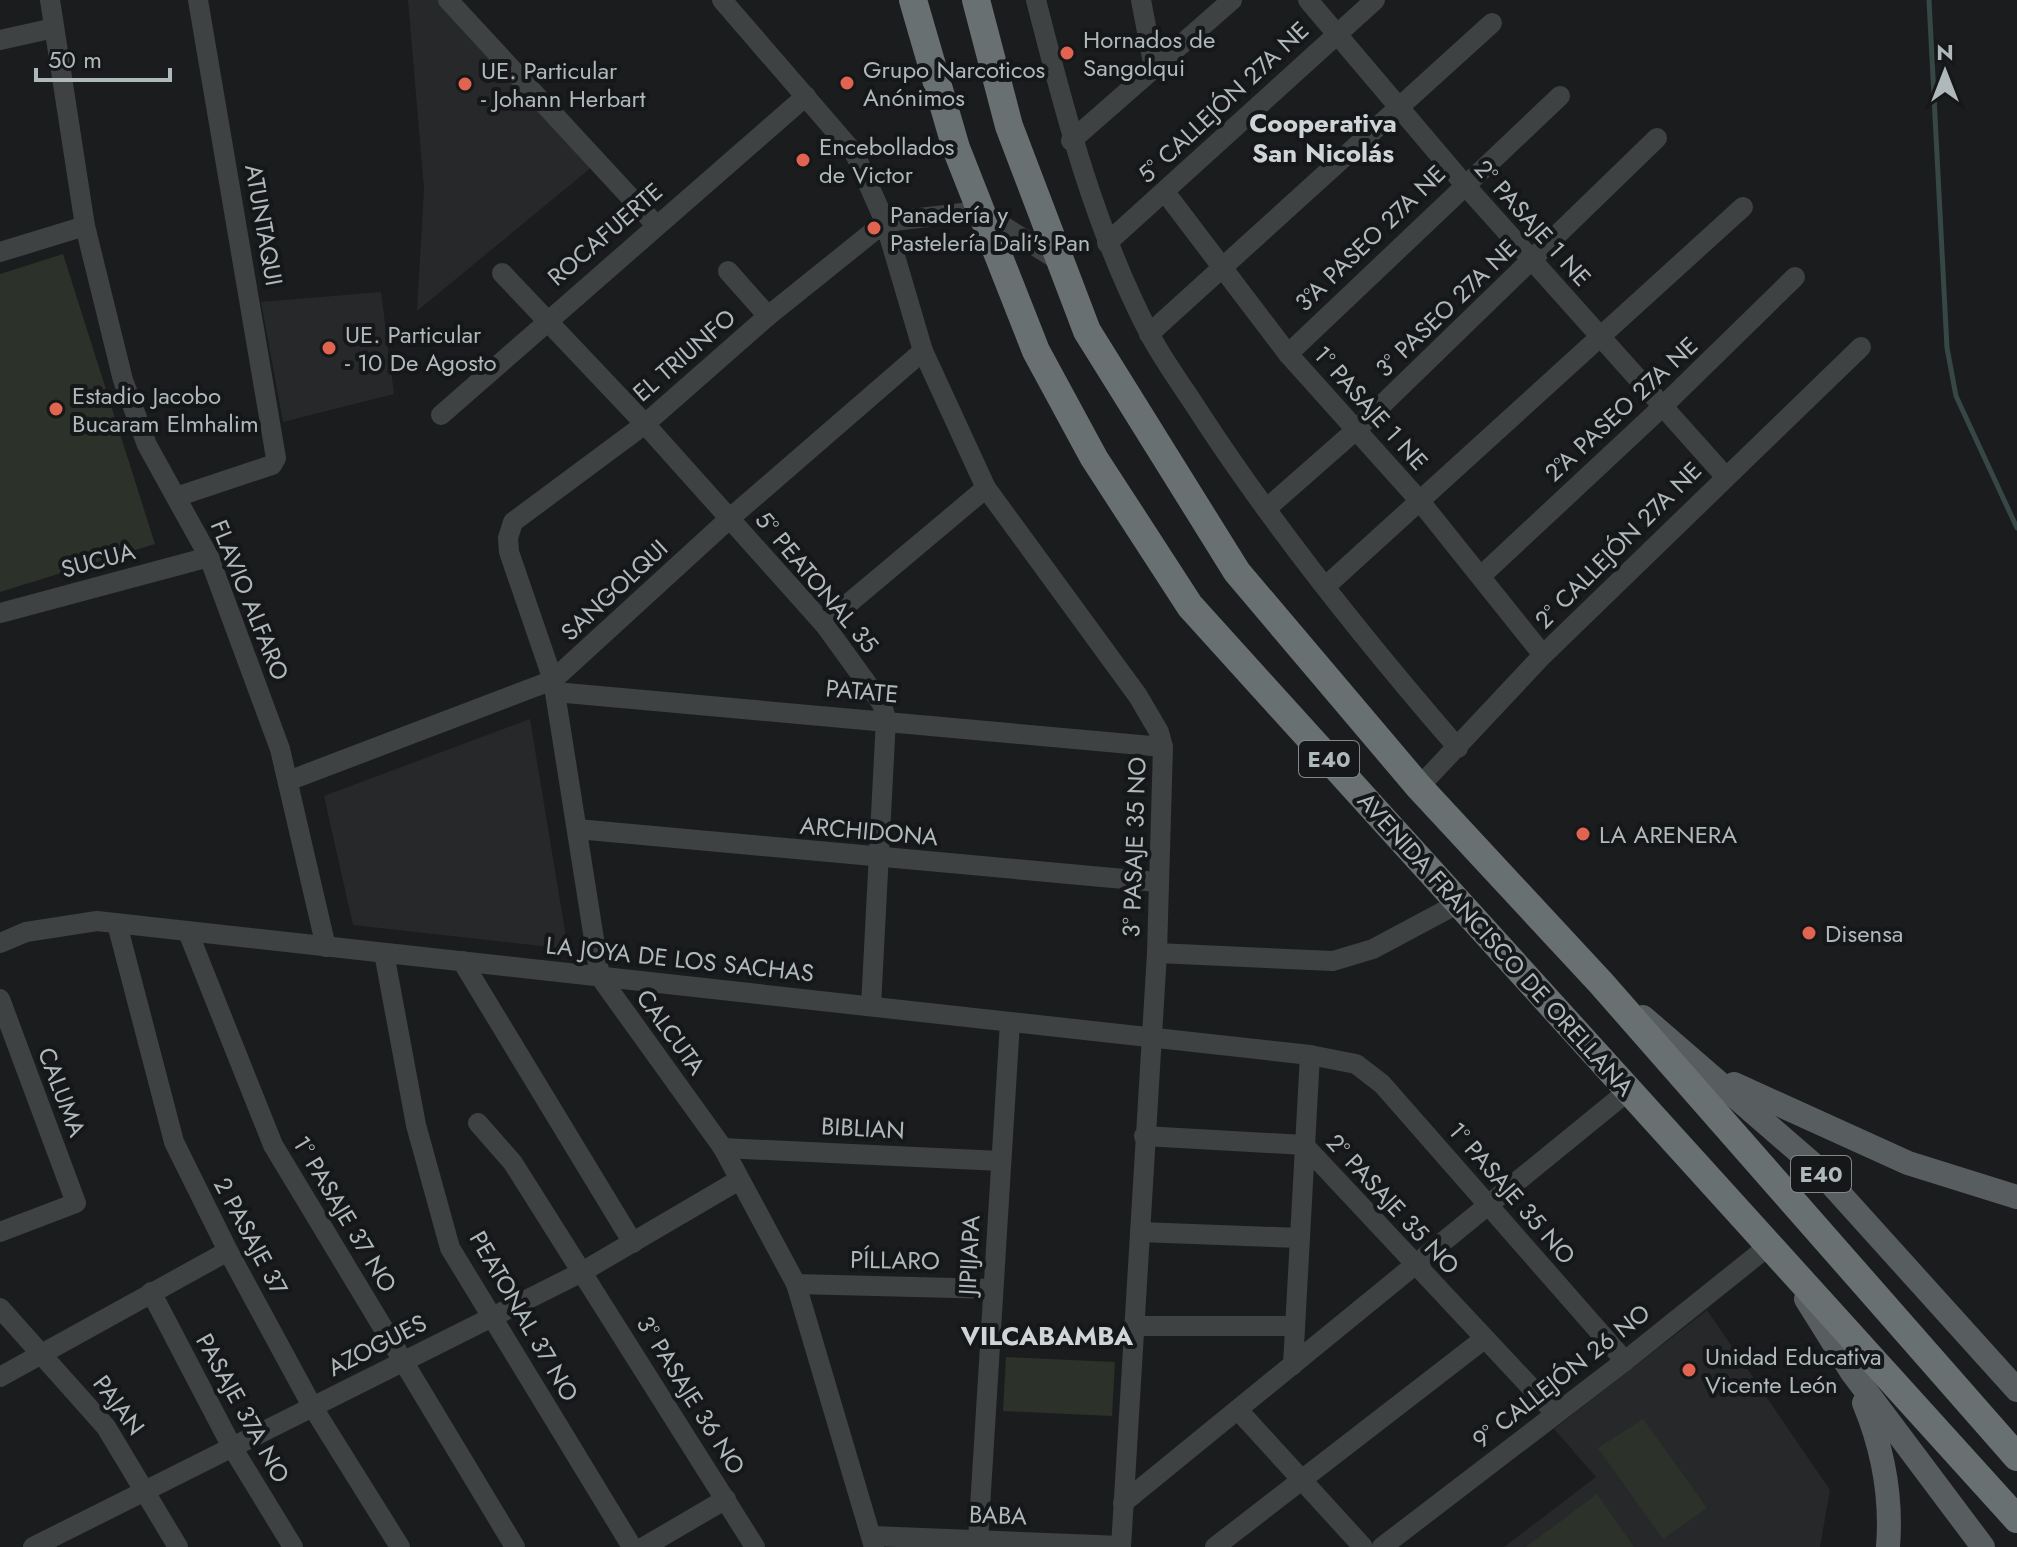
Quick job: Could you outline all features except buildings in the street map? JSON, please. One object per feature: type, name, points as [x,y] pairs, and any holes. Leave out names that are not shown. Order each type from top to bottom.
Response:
[{"type":"highway","name":"AVENIDA FRANCISCO DE ORELLANA","points":[[913,0],[956,148],[1036,351],[1094,458],[1190,606],[2017,1519]]},
{"type":"highway","name":"AVENIDA FRANCISCO DE ORELLANA","points":[[976,0],[1009,126],[1056,259],[1087,331],[1237,572],[1419,787],[1601,983],[2017,1457]]},
{"type":"main road","name":"AVENIDA FRANCISCO DE ORELLANA","points":[[1601,983],[1711,1073],[1814,1165],[2017,1390]]},
{"type":"main road","points":[[1711,1073],[1908,1163],[2017,1197]]},
{"type":"main road","name":"AVENIDA FRANCISCO DE ORELLANA","points":[[1771,1244],[1851,1371],[1983,1547]]},
{"type":"main road","points":[[1851,1371],[1882,1451],[1889,1505],[1888,1547]]},
{"type":"street","name":"FLAVIO ALFARO","points":[[50,0],[85,226],[123,380],[147,445],[209,557],[280,749],[326,947]]},
{"type":"street","name":"ATUNTAQUI","points":[[176,497],[272,465],[276,458],[198,0]]},
{"type":"street","points":[[448,0],[656,225]]},
{"type":"street","name":"3° PASAJE 35 NO","points":[[722,0],[855,154],[885,222],[923,351],[986,488],[1138,696],[1159,732],[1163,747],[1157,953],[1121,1547]]},
{"type":"street","points":[[1036,0],[1071,141],[1107,243],[1149,334],[1266,509],[1458,748]]},
{"type":"street","points":[[1141,0],[1154,68]]},
{"type":"street","points":[[1071,141],[1232,0]]},
{"type":"street","name":"2° PASAJE 1 NE","points":[[1308,0],[1334,35],[1532,262],[1725,476]]},
{"type":"street","name":"5° CALLEJÓN 27A NE","points":[[1107,243],[1375,0]]},
{"type":"street","points":[[1149,334],[1492,23]]},
{"type":"street","points":[[0,40],[54,28]]},
{"type":"street","name":"ROCAFUERTE","points":[[441,415],[547,319],[806,96]]},
{"type":"street","name":"3°A PASEO 27A NE","points":[[1288,354],[1560,96]]},
{"type":"street","name":"3° PASEO 27A NE","points":[[1266,509],[1357,429],[1657,138]]},
{"type":"street","name":"1° PASAJE 1 NE","points":[[1165,192],[1288,354],[1419,500],[1543,655]]},
{"type":"street","points":[[1326,586],[1743,207]]},
{"type":"street","points":[[885,222],[979,211],[1056,259]]},
{"type":"street","name":"EL TRIUNFO","points":[[513,522],[645,424],[768,316],[885,222]]},
{"type":"street","points":[[0,252],[85,226]]},
{"type":"street","points":[[728,271],[768,316]]},
{"type":"street","name":"5° PEATONAL 35","points":[[502,273],[645,424],[824,624],[882,704],[886,719]]},
{"type":"street","name":"2°A PASEO 27A NE","points":[[1481,576],[1661,408],[1795,277]]},
{"type":"street","name":"2° CALLEJÓN 27A NE","points":[[1419,787],[1543,655],[1861,347]]},
{"type":"street","name":"SANGOLQUI","points":[[288,781],[554,686],[729,519],[923,351]]},
{"type":"street","points":[[824,624],[986,488]]},
{"type":"street","name":"CALCUTA","points":[[513,522],[508,538],[509,552],[554,686],[600,977],[723,1148],[796,1284],[873,1542]]},
{"type":"street","name":"SUCUA","points":[[0,613],[209,557]]},
{"type":"street","name":"PATATE","points":[[554,686],[1163,747]]},
{"type":"street","points":[[871,1006],[886,719]]},
{"type":"street","name":"ARCHIDONA","points":[[577,829],[1157,882]]},
{"type":"street","points":[[1157,953],[1333,961],[1373,949],[1459,903]]},
{"type":"street","name":"LA JOYA DE LOS SACHAS","points":[[0,943],[63,924],[97,921],[1310,1055],[1356,1064]]},
{"type":"street","name":"2 PASAJE 37","points":[[117,924],[174,1142],[228,1251],[312,1406],[400,1547]]},
{"type":"street","name":"1° PASAJE 37 NO","points":[[188,932],[273,1145],[515,1547]]},
{"type":"street","name":"PEATONAL 37 NO","points":[[384,953],[416,1125],[450,1248],[632,1547]]},
{"type":"street","points":[[462,961],[633,1243]]},
{"type":"street","name":"CALUMA","points":[[0,999],[76,1203],[0,1232]]},
{"type":"street","name":"JIPIJAPA","points":[[978,1540],[1010,1022]]},
{"type":"street","points":[[1293,1365],[1310,1055]]},
{"type":"street","name":"1° PASAJE 35 NO","points":[[1356,1064],[1382,1084],[1625,1361]]},
{"type":"street","points":[[1123,1503],[1628,1091]]},
{"type":"street","name":"3° PASAJE 36 NO","points":[[478,1123],[513,1163],[755,1547]]},
{"type":"street","name":"2° PASAJE 35 NO","points":[[1144,1136],[1304,1145],[1555,1413]]},
{"type":"street","name":"BIBLIAN","points":[[723,1148],[1001,1161]]},
{"type":"street","name":"AZOGUES","points":[[33,1547],[582,1272],[739,1180]]},
{"type":"street","points":[[1140,1232],[1300,1238]]},
{"type":"street","name":"9° CALLEJÓN 26 NO","points":[[1382,1547],[1625,1361],[1771,1244]]},
{"type":"street","points":[[0,1377],[228,1251]]},
{"type":"street","name":"PÍLLARO","points":[[796,1284],[993,1289]]},
{"type":"street","name":"PASAJE 37A NO","points":[[151,1292],[232,1447],[293,1547]]},
{"type":"street","name":"PAJAN","points":[[0,1308],[106,1427],[146,1489],[178,1547]]},
{"type":"street","points":[[1134,1326],[1295,1326]]},
{"type":"street","points":[[1215,1547],[1484,1339]]},
{"type":"street","points":[[1238,1410],[1363,1547]]},
{"type":"street","points":[[644,1547],[726,1499]]},
{"type":"street","name":"BABA","points":[[873,1542],[978,1540],[1121,1547]]},
{"type":"shaded area","name":"UE. Particular - Johann Herbart","points":[[408,0],[440,0],[592,167],[417,311],[424,189]]},
{"type":"shaded area","name":"Estadio Jacobo Bucaram Elmhalim","points":[[63,254],[155,544],[0,592],[0,274]]},
{"type":"shaded area","name":"UE. Particular - 10 De Agosto","points":[[381,292],[394,394],[283,422],[261,302]]},
{"type":"shaded area","points":[[530,719],[568,949],[353,925],[324,796]]},
{"type":"shaded area","name":"Unidad Educativa Vicente León","points":[[1707,1310],[1830,1490],[1820,1547],[1504,1547],[1596,1477],[1554,1429]]},
{"type":"shaded area","points":[[1006,1357],[1115,1362],[1112,1416],[1003,1411]]},
{"type":"shaded area","points":[[1643,1419],[1707,1508],[1663,1539],[1598,1448]]},
{"type":"shaded area","points":[[1597,1494],[1634,1547],[1526,1547]]},
{"type":"waterway","points":[[1929,0],[1947,348],[1956,396],[2017,528]]},
{"type":"place","name":"Hornados de Sangolqui","points":[[1067,53]]},
{"type":"place","name":"Grupo Narcoticos Anónimos","points":[[847,83]]},
{"type":"place","name":"UE. Particular - Johann Herbart","points":[[465,84]]},
{"type":"place","name":"Encebollados de Victor","points":[[803,160]]},
{"type":"place","name":"Panadería y Pastelería Dali's Pan","points":[[874,228]]},
{"type":"place","name":"UE. Particular - 10 De Agosto","points":[[329,348]]},
{"type":"place","name":"Estadio Jacobo Bucaram Elmhalim","points":[[56,409]]},
{"type":"place","name":"LA ARENERA","points":[[1583,834]]},
{"type":"place","name":"Disensa","points":[[1809,933]]},
{"type":"place","name":"Unidad Educativa Vicente León","points":[[1689,1370]]},
{"type":"district","name":"Cooperativa San Nicolás","points":[[1323,138]]},
{"type":"district","name":"VILCABAMBA","points":[[1047,1336]]}]
